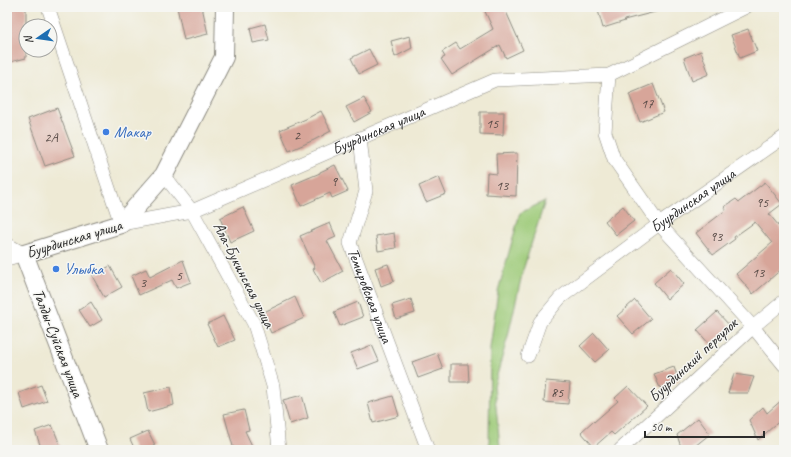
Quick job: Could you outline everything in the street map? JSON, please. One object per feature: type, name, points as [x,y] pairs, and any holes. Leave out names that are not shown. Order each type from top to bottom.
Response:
[{"type":"street","points":[[48,7],[122,224]]},
{"type":"street","points":[[122,224],[164,175],[224,57],[225,7]]},
{"type":"street","name":"Буурдинская улица","points":[[16,257],[122,224],[192,211],[495,80],[609,75],[746,7]]},
{"type":"street","name":"Буурдинский переулок","points":[[609,75],[605,132],[614,159],[659,224],[753,327],[784,365]]},
{"type":"street","name":"Буурдинская улица","points":[[528,356],[540,322],[560,298],[659,224],[784,136]]},
{"type":"street","name":"Темировская улица","points":[[360,138],[366,191],[350,243],[428,450]]},
{"type":"street","points":[[164,175],[192,211]]},
{"type":"street","name":"Ала-Букинская улица","points":[[192,211],[254,324],[272,386],[279,450]]},
{"type":"street","points":[[7,244],[16,257]]},
{"type":"street","name":"Талды-Суйская улица","points":[[16,257],[99,450]]},
{"type":"street","name":"Буурдинский переулок","points":[[620,450],[753,327],[784,301]]},
{"type":"green space","points":[[545,201],[523,270],[508,336],[494,386],[501,450],[489,450],[490,348],[498,291],[520,213]]},
{"type":"building","points":[[7,7],[26,7],[26,18],[18,18],[18,58],[26,58],[10,62],[7,51]]},
{"type":"building","points":[[177,7],[202,7],[208,34],[184,40]]},
{"type":"building","points":[[483,7],[504,7],[523,50],[506,58],[500,45],[452,75],[441,59],[445,57],[442,52],[456,43],[460,49],[493,29]]},
{"type":"building","points":[[597,7],[658,7],[659,11],[624,20],[625,21],[603,28]]},
{"type":"building","points":[[265,24],[269,40],[253,43],[250,28]]},
{"type":"building","points":[[748,29],[757,51],[740,58],[731,35]]},
{"type":"building","points":[[410,36],[412,48],[395,57],[391,41]]},
{"type":"building","points":[[369,49],[377,65],[359,74],[351,58]]},
{"type":"building","points":[[701,51],[709,74],[692,81],[684,58]]},
{"type":"building","points":[[653,84],[664,112],[640,122],[629,94]]},
{"type":"building","points":[[364,98],[372,112],[354,122],[346,107]]},
{"type":"building","points":[[57,108],[75,156],[45,166],[28,119]]},
{"type":"building","points":[[321,111],[331,131],[289,151],[280,130]]},
{"type":"building","points":[[480,112],[504,112],[503,135],[480,134]]},
{"type":"building","points":[[517,153],[516,196],[486,194],[487,173],[497,174],[496,154]]},
{"type":"building","points":[[335,165],[348,191],[332,198],[330,193],[301,206],[292,185]]},
{"type":"building","points":[[439,177],[446,194],[426,202],[419,186]]},
{"type":"building","points":[[765,182],[782,204],[769,214],[784,232],[784,267],[753,294],[736,274],[772,243],[755,222],[713,255],[696,233],[726,210],[724,207],[736,199],[739,202]]},
{"type":"building","points":[[623,206],[634,221],[616,235],[605,221]]},
{"type":"building","points":[[243,207],[254,231],[230,242],[220,218]]},
{"type":"building","points":[[330,223],[336,237],[327,241],[343,271],[321,283],[313,269],[315,268],[300,236]]},
{"type":"building","points":[[394,233],[396,248],[378,251],[376,236]]},
{"type":"building","points":[[183,260],[191,282],[176,288],[172,280],[139,295],[131,276],[146,269],[150,277]]},
{"type":"building","points":[[388,264],[394,281],[381,286],[375,268]]},
{"type":"building","points":[[110,266],[122,287],[104,297],[92,276]]},
{"type":"building","points":[[671,268],[684,284],[667,299],[654,283]]},
{"type":"building","points":[[295,297],[304,318],[271,333],[262,313]]},
{"type":"building","points":[[411,299],[415,313],[396,319],[392,305]]},
{"type":"building","points":[[635,300],[651,319],[633,334],[617,316]]},
{"type":"building","points":[[91,302],[102,320],[90,327],[79,310]]},
{"type":"building","points":[[358,302],[363,317],[340,326],[334,312]]},
{"type":"building","points":[[717,312],[731,327],[710,345],[697,330]]},
{"type":"building","points":[[223,316],[235,340],[218,347],[207,324]]},
{"type":"building","points":[[594,333],[609,350],[595,362],[580,346]]},
{"type":"building","points":[[372,345],[379,361],[358,369],[351,353]]},
{"type":"building","points":[[437,353],[443,369],[418,378],[412,362]]},
{"type":"building","points":[[451,364],[468,364],[469,382],[451,382]]},
{"type":"building","points":[[674,367],[679,381],[660,388],[654,374]]},
{"type":"building","points":[[734,374],[754,377],[748,393],[728,393]]},
{"type":"building","points":[[546,381],[570,383],[568,404],[544,402]]},
{"type":"building","points":[[41,385],[47,401],[24,409],[19,393]]},
{"type":"building","points":[[628,386],[647,406],[614,435],[611,432],[594,447],[581,432],[618,401],[615,398]]},
{"type":"building","points":[[171,387],[174,405],[148,412],[144,393]]},
{"type":"building","points":[[302,395],[308,418],[290,424],[283,400]]},
{"type":"building","points":[[393,396],[399,416],[373,423],[368,403]]},
{"type":"building","points":[[784,398],[784,417],[758,440],[749,420],[763,407],[767,413]]},
{"type":"building","points":[[244,410],[249,430],[245,431],[254,450],[234,450],[224,414]]},
{"type":"building","points":[[698,418],[710,434],[690,450],[682,450],[677,435]]},
{"type":"building","points":[[52,425],[62,450],[42,450],[35,431]]},
{"type":"building","points":[[148,431],[155,445],[145,450],[135,450],[130,439]]},
{"type":"place","name":"Макар","points":[[106,132]]},
{"type":"place","name":"Улыбка","points":[[56,269]]}]
